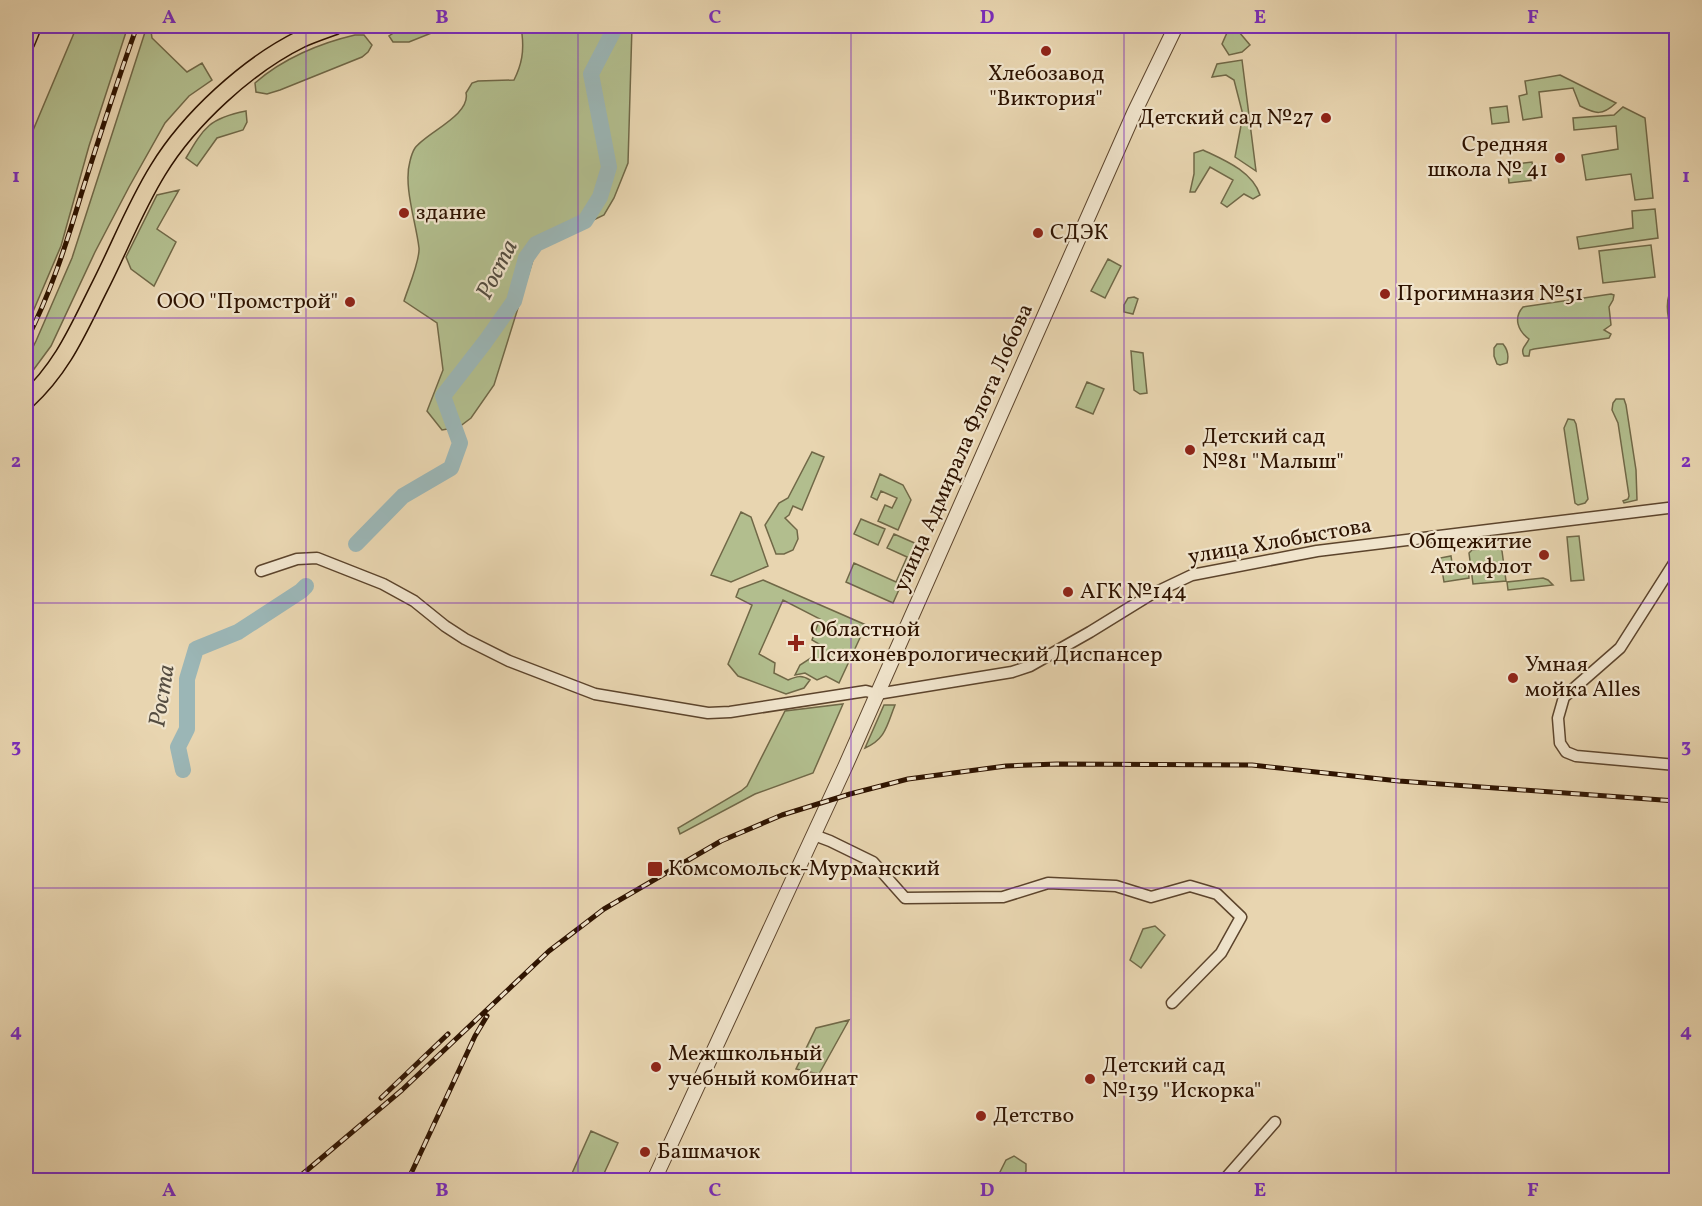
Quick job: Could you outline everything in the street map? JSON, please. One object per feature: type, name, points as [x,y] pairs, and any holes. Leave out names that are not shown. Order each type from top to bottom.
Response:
[{"type":"main road","points":[[26,43],[33,26]]},
{"type":"main road","points":[[26,402],[45,384],[65,355],[134,215],[169,153],[217,100],[250,71],[301,39],[335,26]]},
{"type":"street","name":"улица Адмирала Флота Лобова","points":[[656,1180],[878,694],[1134,113],[1176,26]]},
{"type":"street","name":"улица Хлобыстова","points":[[261,571],[297,559],[317,558],[383,584],[414,601],[444,626],[465,639],[509,661],[595,694],[719,712],[866,692],[878,694],[1012,672],[1029,666],[1150,595],[1192,575],[1317,551],[1677,507]]},
{"type":"street","points":[[1677,560],[1620,648],[1564,697],[1558,718],[1560,743],[1566,752],[1576,756],[1677,765]]},
{"type":"street","points":[[814,835],[873,862],[905,898],[1003,897],[1048,883],[1116,886],[1151,897],[1190,886],[1217,894],[1240,917],[1221,953],[1172,1003]]},
{"type":"street","points":[[1224,1180],[1275,1122]]},
{"type":"green space","points":[[77,26],[128,26],[89,146],[61,246],[26,328],[26,147]]},
{"type":"green space","points":[[147,26],[156,26],[151,31],[152,38],[187,72],[202,63],[212,80],[189,96],[165,123],[95,252],[51,346],[26,380],[26,361],[72,258]]},
{"type":"green space","points":[[404,26],[439,26],[439,30],[409,42],[393,42],[389,36]]},
{"type":"green space","points":[[506,26],[632,26],[628,163],[614,198],[604,215],[537,247],[494,385],[471,418],[459,427],[442,430],[427,411],[443,370],[437,323],[404,301],[419,253],[409,193],[408,171],[415,148],[462,109],[466,101],[466,93],[472,83],[514,80],[522,57],[522,34],[513,27]]},
{"type":"green space","points":[[1230,26],[1234,26],[1250,45],[1242,52],[1229,55],[1222,44]]},
{"type":"green space","points":[[364,35],[372,45],[362,57],[280,90],[267,94],[256,92],[255,83],[289,59],[328,42]]},
{"type":"green space","points":[[1242,60],[1256,171],[1235,157],[1243,115],[1234,80],[1226,75],[1212,77],[1217,64]]},
{"type":"green space","points":[[1560,75],[1616,103],[1603,112],[1595,112],[1580,106],[1573,88],[1539,92],[1542,117],[1523,120],[1519,96],[1527,94],[1525,81]]},
{"type":"green space","points":[[1507,106],[1509,122],[1492,124],[1490,108]]},
{"type":"green space","points":[[1623,107],[1645,118],[1653,198],[1635,200],[1631,174],[1586,180],[1582,155],[1618,149],[1616,126],[1574,130],[1573,118],[1614,115]]},
{"type":"green space","points":[[246,111],[247,122],[243,130],[217,138],[197,166],[186,158],[209,125],[224,117]]},
{"type":"green space","points":[[1203,150],[1244,173],[1251,179],[1260,195],[1253,199],[1244,194],[1227,207],[1221,203],[1233,180],[1210,167],[1195,192],[1190,192],[1194,174],[1194,153]]},
{"type":"green space","points":[[1532,162],[1535,180],[1509,183],[1507,165]]},
{"type":"green space","points":[[179,190],[157,229],[176,242],[154,286],[131,269],[126,257],[157,195]]},
{"type":"green space","points":[[1655,209],[1658,238],[1579,249],[1577,237],[1633,228],[1632,211]]},
{"type":"green space","points":[[1651,245],[1655,277],[1603,283],[1599,251]]},
{"type":"green space","points":[[1108,259],[1121,266],[1105,298],[1091,291]]},
{"type":"green space","points":[[1676,293],[1676,339],[1670,324],[1667,306],[1669,295]]},
{"type":"green space","points":[[1614,295],[1609,307],[1611,325],[1604,330],[1611,334],[1609,338],[1534,349],[1530,350],[1529,356],[1524,356],[1523,349],[1529,339],[1518,324],[1518,316],[1523,307]]},
{"type":"green space","points":[[1128,298],[1138,299],[1133,314],[1124,312],[1124,305]]},
{"type":"green space","points":[[1497,344],[1503,344],[1506,349],[1507,363],[1497,364],[1494,348]]},
{"type":"green space","points":[[1131,351],[1143,353],[1147,393],[1140,394],[1134,390]]},
{"type":"green space","points":[[1676,361],[1676,422],[1669,365]]},
{"type":"green space","points":[[1087,382],[1104,389],[1093,414],[1076,407]]},
{"type":"green space","points":[[1616,399],[1624,399],[1626,405],[1636,470],[1637,500],[1624,503],[1623,501],[1629,496],[1618,423],[1612,410]]},
{"type":"green space","points":[[1568,419],[1574,420],[1576,424],[1588,499],[1585,503],[1578,505],[1575,503],[1564,428]]},
{"type":"green space","points":[[812,452],[824,457],[802,510],[793,506],[785,518],[797,530],[798,539],[793,550],[784,554],[776,554],[765,525],[779,503],[788,498]]},
{"type":"green space","points":[[880,474],[903,485],[911,500],[898,530],[878,521],[885,505],[892,508],[897,498],[881,491],[877,500],[871,497]]},
{"type":"green space","points":[[741,512],[751,517],[768,566],[731,582],[711,575]]},
{"type":"green space","points":[[861,519],[885,529],[878,545],[854,534]]},
{"type":"green space","points":[[894,534],[919,545],[893,603],[846,582],[854,563],[896,582],[907,557],[887,548]]},
{"type":"green space","points":[[1579,536],[1584,580],[1571,581],[1567,537]]},
{"type":"green space","points":[[1499,547],[1502,551],[1506,581],[1473,584],[1469,553],[1472,550]]},
{"type":"green space","points":[[1451,556],[1453,569],[1468,567],[1469,578],[1444,582],[1440,558]]},
{"type":"green space","points":[[1543,578],[1553,585],[1508,590],[1507,582]]},
{"type":"green space","points":[[763,580],[866,625],[839,683],[826,676],[817,680],[805,673],[795,675],[800,665],[811,658],[819,644],[812,640],[820,619],[783,600],[759,654],[775,663],[774,673],[788,680],[804,677],[810,680],[804,688],[786,694],[738,676],[728,664],[752,605],[736,597],[739,589]]},
{"type":"green space","points":[[843,704],[813,773],[755,794],[680,834],[678,828],[747,786],[785,711]]},
{"type":"green space","points":[[884,705],[895,705],[888,725],[882,736],[865,748]]},
{"type":"green space","points":[[1155,926],[1165,935],[1141,968],[1130,960],[1143,929]]},
{"type":"green space","points":[[849,1020],[819,1074],[796,1069],[816,1028]]},
{"type":"green space","points":[[591,1131],[618,1143],[601,1180],[569,1180]]},
{"type":"green space","points":[[1014,1156],[1026,1164],[1026,1171],[1021,1180],[996,1180],[1006,1160]]},
{"type":"waterway","name":"Роста","points":[[356,544],[403,496],[451,468],[460,443],[443,396],[514,301],[526,258],[536,244],[585,221],[600,197],[609,167],[591,74],[616,26]]},
{"type":"waterway","name":"Роста","points":[[183,770],[178,747],[187,729],[187,679],[196,649],[238,632],[306,586]]},
{"type":"railway","points":[[26,341],[57,270],[137,26]]},
{"type":"railway","points":[[299,1177],[402,1090],[549,951],[604,909],[721,841],[782,815],[850,794],[908,779],[1006,766],[1252,765],[1399,781],[1676,801]]},
{"type":"railway","points":[[408,1180],[475,1036],[487,1016]]},
{"type":"railway","points":[[381,1098],[448,1034]]},
{"type":"place","name":"Хлебозавод \"Виктория\"","points":[[1046,51]]},
{"type":"place","name":"Детский сад №27","points":[[1326,118]]},
{"type":"place","name":"Средняя школа № 41","points":[[1560,158]]},
{"type":"place","name":"здание","points":[[404,213]]},
{"type":"place","name":"СДЭК","points":[[1038,233]]},
{"type":"place","name":"Прогимназия №51","points":[[1385,294]]},
{"type":"place","name":"ООО \"Промстрой\"","points":[[350,302]]},
{"type":"place","name":"Детский сад №81 \"Малыш\"","points":[[1190,450]]},
{"type":"place","name":"Общежитие Атомфлот","points":[[1544,555]]},
{"type":"place","name":"АГК №144","points":[[1068,592]]},
{"type":"place","name":"Областной Психоневрологический Диспансер","points":[[796,643]]},
{"type":"place","name":"Умная мойка Alles","points":[[1513,678]]},
{"type":"place","name":"Комсомольск-Мурманский","points":[[655,869]]},
{"type":"place","name":"Межшкольный учебный комбинат","points":[[656,1067]]},
{"type":"place","name":"Детский сад №139 \"Искорка\"","points":[[1090,1079]]},
{"type":"place","name":"Детство","points":[[981,1116]]},
{"type":"place","name":"Башмачок","points":[[645,1152]]}]
